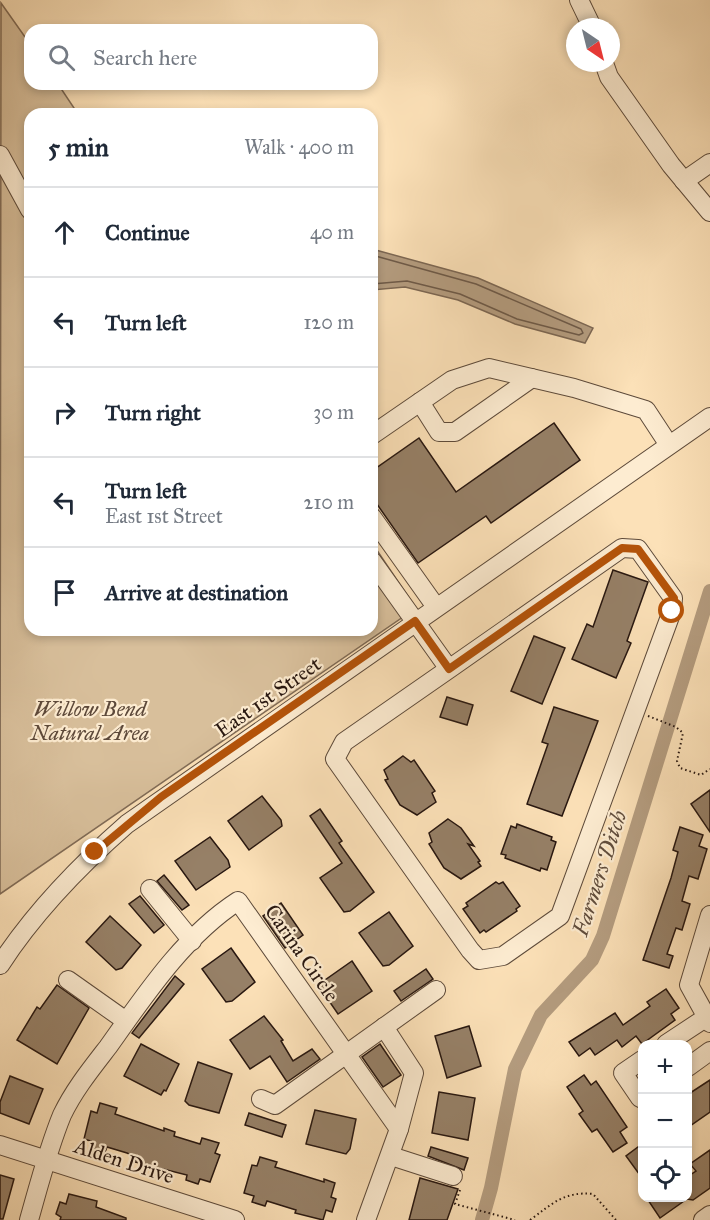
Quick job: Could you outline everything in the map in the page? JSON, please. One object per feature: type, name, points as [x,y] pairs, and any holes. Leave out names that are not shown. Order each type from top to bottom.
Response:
[{"type":"street","points":[[579,0],[588,18]]},
{"type":"street","points":[[607,72],[684,181],[710,212]]},
{"type":"street","points":[[0,155],[24,199]]},
{"type":"street","points":[[684,181],[710,163]]},
{"type":"street","points":[[378,431],[452,380],[489,368],[574,388],[646,410],[669,445]]},
{"type":"street","points":[[420,402],[439,432],[455,432],[532,378]]},
{"type":"street","name":"East 1st Street","points":[[0,965],[36,915],[64,882],[127,824],[710,417]]},
{"type":"street","points":[[378,526],[436,607]]},
{"type":"street","points":[[622,548],[638,549],[674,598],[672,611],[560,916],[503,956],[490,960],[479,960],[470,950],[335,759],[344,742],[449,669],[622,548]]},
{"type":"street","points":[[378,569],[449,669]]},
{"type":"street","points":[[150,889],[192,941]]},
{"type":"street","name":"Carina Circle","points":[[29,1220],[46,1159],[63,1115],[77,1088],[149,989],[221,912],[238,901],[399,1130]]},
{"type":"street","points":[[673,1040],[709,1018],[689,985],[710,915]]},
{"type":"street","points":[[68,981],[126,1021]]},
{"type":"street","points":[[261,1099],[275,1105],[436,990]]},
{"type":"street","points":[[366,1220],[391,1156],[414,1072],[384,1027]]},
{"type":"street","points":[[692,1064],[710,1051]]},
{"type":"street","points":[[638,1063],[623,1073],[638,1096]]},
{"type":"street","name":"Alden Drive","points":[[0,1145],[235,1220]]},
{"type":"street","points":[[391,1156],[453,1176]]},
{"type":"street","points":[[703,1220],[710,1215]]},
{"type":"path","points":[[655,719],[676,727],[683,733],[677,761],[680,768],[701,775],[710,769]]},
{"type":"path","points":[[453,1176],[463,1180],[455,1204],[515,1220]]},
{"type":"path","points":[[530,1220],[564,1196],[581,1193],[593,1194],[616,1220]]},
{"type":"green space","name":"Willow Bend Natural Area","points":[[1,3],[24,36],[24,90],[62,90],[74,108],[24,108],[24,636],[375,636],[0,894]]},
{"type":"green space","name":"Willow Bend Natural Area","points":[[378,552],[416,608],[378,634]]},
{"type":"water","points":[[378,251],[478,278],[593,328],[585,343],[515,324],[458,300],[405,287],[378,289]]},
{"type":"building","points":[[554,423],[580,460],[491,523],[486,516],[418,563],[378,506],[378,467],[419,438],[456,492]]},
{"type":"building","points":[[613,570],[648,582],[627,641],[631,643],[616,678],[572,659],[587,624],[593,627]]},
{"type":"building","points":[[534,636],[565,648],[542,704],[511,691]]},
{"type":"building","points":[[447,697],[473,705],[467,725],[440,717]]},
{"type":"building","points":[[554,707],[598,721],[562,816],[527,804],[548,744],[542,742]]},
{"type":"building","points":[[403,756],[411,762],[414,760],[435,791],[432,793],[436,802],[417,815],[400,805],[385,780],[388,779],[384,770]]},
{"type":"building","points":[[710,790],[710,832],[691,804]]},
{"type":"building","points":[[262,796],[281,820],[282,826],[249,850],[228,821]]},
{"type":"building","points":[[320,809],[342,841],[339,843],[374,892],[350,911],[344,912],[320,878],[342,863],[310,816]]},
{"type":"building","points":[[448,819],[461,828],[474,846],[468,844],[480,861],[478,862],[481,866],[461,879],[444,868],[429,844],[432,842],[429,833]]},
{"type":"building","points":[[517,824],[552,837],[551,840],[556,842],[547,870],[541,868],[540,871],[505,858],[506,855],[501,854],[511,826],[516,828]]},
{"type":"building","points":[[680,827],[703,835],[699,846],[707,849],[698,879],[689,876],[682,901],[690,904],[682,930],[676,928],[667,954],[673,956],[669,968],[643,960],[671,878],[678,852],[673,850]]},
{"type":"building","points":[[210,837],[228,860],[230,867],[196,890],[175,861]]},
{"type":"building","points":[[164,875],[189,905],[182,910],[157,881]]},
{"type":"building","points":[[496,882],[499,884],[503,882],[520,906],[516,909],[517,911],[486,932],[484,930],[480,933],[463,909],[468,906],[466,903]]},
{"type":"building","points":[[140,896],[164,925],[154,933],[129,904]]},
{"type":"building","points":[[281,903],[303,935],[285,948],[263,916]]},
{"type":"building","points":[[389,912],[413,946],[389,965],[383,966],[359,933]]},
{"type":"building","points":[[110,916],[141,945],[122,968],[116,970],[86,942]]},
{"type":"building","points":[[231,948],[255,982],[232,1001],[226,1002],[202,969]]},
{"type":"building","points":[[352,961],[372,991],[338,1014],[318,985]]},
{"type":"building","points":[[426,969],[433,979],[401,1001],[394,991]]},
{"type":"building","points":[[175,976],[184,984],[139,1038],[132,1033]]},
{"type":"building","points":[[57,985],[89,1008],[57,1064],[17,1040],[37,1007],[40,1009]]},
{"type":"building","points":[[666,989],[679,1008],[671,1014],[675,1020],[648,1040],[639,1040],[636,1036],[622,1047],[617,1040],[595,1055],[590,1048],[579,1056],[569,1042],[615,1013],[623,1025],[650,1006],[647,1002]]},
{"type":"building","points":[[264,1016],[283,1040],[281,1041],[293,1061],[312,1049],[320,1059],[287,1082],[270,1056],[250,1069],[230,1040]]},
{"type":"building","points":[[469,1026],[481,1066],[447,1078],[435,1036]]},
{"type":"building","points":[[141,1044],[179,1064],[166,1091],[164,1090],[161,1095],[124,1076]]},
{"type":"building","points":[[380,1044],[401,1075],[383,1087],[362,1057]]},
{"type":"building","points":[[198,1062],[232,1074],[219,1113],[189,1105],[185,1101]]},
{"type":"building","points":[[584,1075],[591,1085],[596,1081],[627,1127],[620,1132],[627,1143],[613,1152],[597,1129],[592,1132],[579,1114],[583,1111],[567,1087]]},
{"type":"building","points":[[10,1076],[43,1089],[29,1124],[0,1113],[0,1102]]},
{"type":"building","points":[[710,1080],[710,1112],[692,1125],[692,1094]]},
{"type":"building","points":[[439,1092],[475,1098],[468,1140],[432,1133]]},
{"type":"building","points":[[100,1103],[117,1108],[115,1114],[164,1131],[164,1128],[175,1132],[174,1136],[200,1144],[202,1138],[219,1143],[215,1153],[220,1155],[210,1182],[200,1179],[198,1184],[186,1180],[187,1175],[135,1162],[136,1157],[127,1153],[107,1147],[105,1152],[92,1148],[94,1142],[84,1139],[91,1111],[97,1113]]},
{"type":"building","points":[[315,1110],[356,1119],[350,1149],[346,1154],[306,1144]]},
{"type":"building","points":[[249,1113],[286,1125],[282,1137],[245,1125]]},
{"type":"building","points":[[431,1147],[468,1158],[464,1170],[428,1156]]},
{"type":"building","points":[[638,1147],[638,1172],[626,1156]]},
{"type":"building","points":[[710,1150],[710,1188],[693,1200],[692,1174],[696,1171],[692,1163]]},
{"type":"building","points":[[260,1157],[277,1162],[275,1167],[324,1182],[324,1179],[335,1183],[331,1197],[336,1199],[332,1212],[326,1210],[323,1220],[295,1213],[296,1210],[267,1201],[265,1206],[252,1202],[254,1196],[244,1193],[252,1165],[257,1166]]},
{"type":"building","points":[[0,1175],[14,1179],[3,1219],[0,1219]]},
{"type":"building","points":[[420,1178],[458,1189],[447,1220],[409,1220]]},
{"type":"building","points":[[69,1194],[97,1201],[96,1207],[126,1218],[126,1220],[60,1220],[61,1217],[56,1214],[60,1202],[66,1204]]},
{"type":"building","points":[[649,1202],[683,1202],[660,1218]]},
{"type":"waterway","name":"Farmers Ditch","points":[[482,1220],[491,1188],[515,1069],[541,1015],[592,960],[603,936],[710,591]]},
{"type":"route","points":[[95,852],[161,797],[415,621],[449,669],[622,548],[638,549],[674,598],[672,611]]}]
